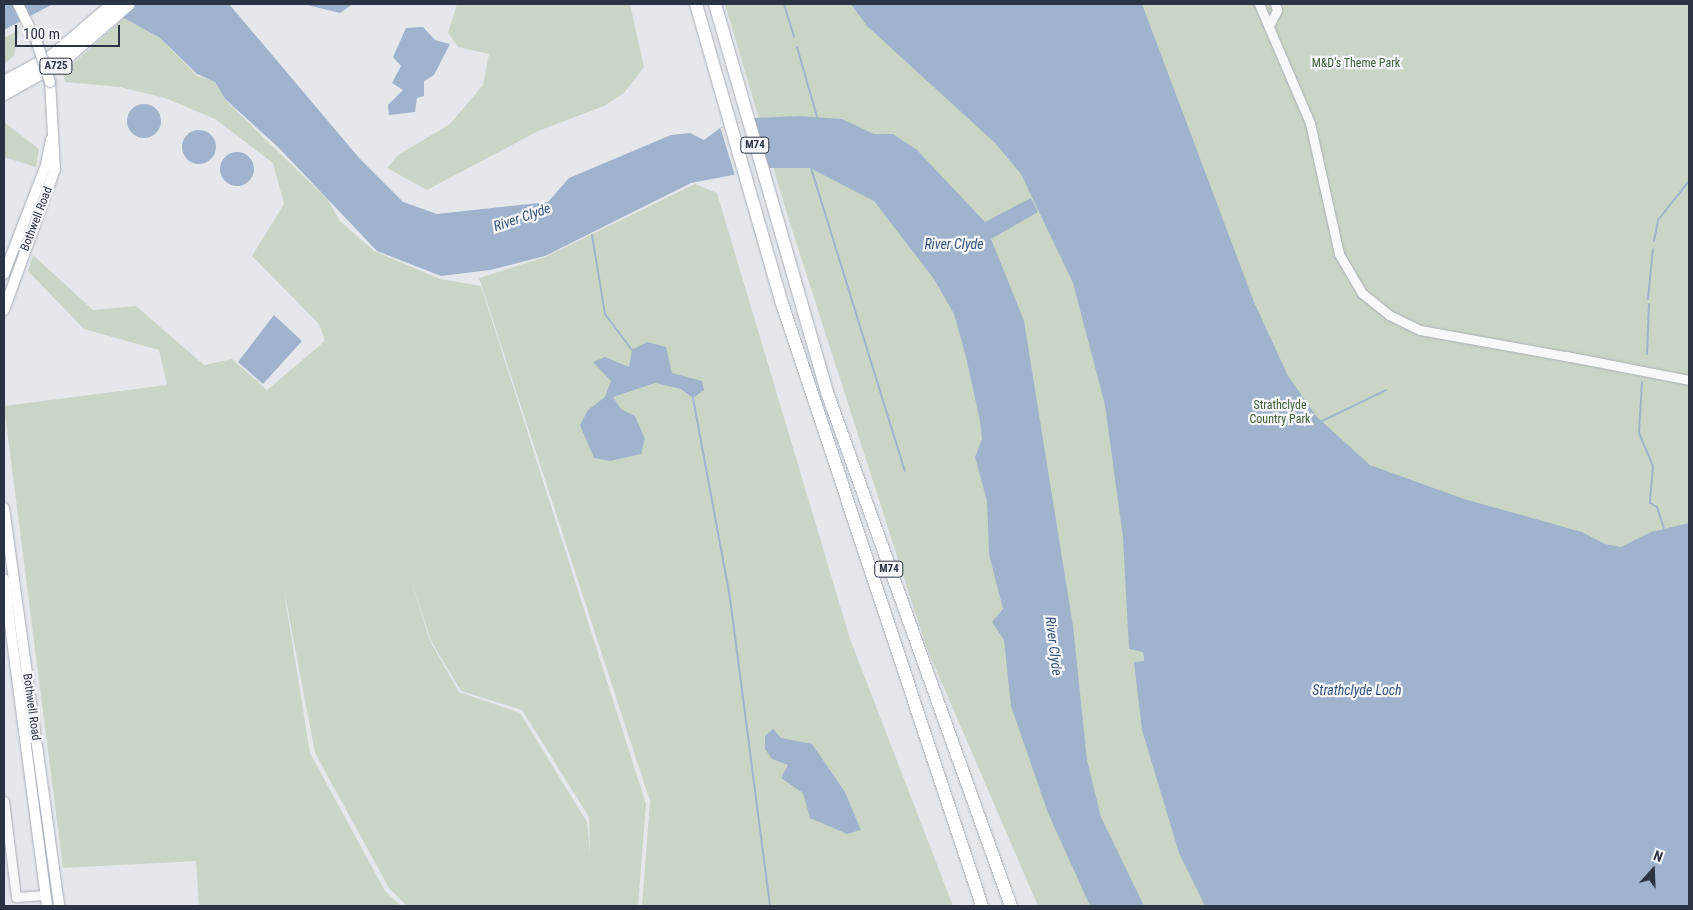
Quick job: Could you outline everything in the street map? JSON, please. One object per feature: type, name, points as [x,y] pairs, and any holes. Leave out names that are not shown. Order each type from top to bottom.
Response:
[{"type":"highway","name":"A725","points":[[4,94],[52,69],[97,26],[113,4]]},
{"type":"highway","name":"A725","points":[[4,82],[52,56],[129,4]]},
{"type":"highway","name":"M74","points":[[696,4],[760,232],[952,812],[991,906]]},
{"type":"highway","name":"M74","points":[[715,4],[730,62],[828,395],[1011,906]]},
{"type":"highway","points":[[952,812],[982,906]]},
{"type":"main road","name":"Bothwell Road","points":[[4,310],[55,169],[54,125],[50,82],[37,43],[18,4]]},
{"type":"main road","name":"Bothwell Road","points":[[4,274],[46,165],[54,125]]},
{"type":"main road","name":"Bothwell Road","points":[[4,508],[59,906]]},
{"type":"main road","name":"Bothwell Road","points":[[4,579],[47,906]]},
{"type":"main road","points":[[45,895],[57,893]]},
{"type":"street","points":[[1259,4],[1310,123],[1340,254],[1349,275],[1373,304],[1406,323],[1480,342],[1689,380]]},
{"type":"street","points":[[1269,26],[1277,10],[1275,4]]},
{"type":"street","points":[[1406,323],[1570,357]]},
{"type":"street","points":[[4,801],[16,898],[45,895]]},
{"type":"green space","points":[[457,4],[630,4],[644,67],[624,93],[604,106],[538,131],[427,190],[387,168],[398,155],[450,124],[483,85],[489,54],[458,47],[448,33]]},
{"type":"green space","name":"Strathclyde Country Park","points":[[725,4],[1689,4],[1689,906],[1038,906],[926,646],[787,214]]},
{"type":"green space","points":[[124,18],[160,38],[197,76],[214,81],[225,100],[327,199],[340,221],[374,251],[440,279],[481,286],[646,804],[638,906],[407,906],[389,888],[315,753],[283,585],[310,753],[385,891],[401,906],[199,906],[196,861],[63,868],[4,406],[167,385],[159,350],[84,329],[28,271],[33,255],[93,310],[136,306],[204,365],[232,359],[267,390],[325,341],[319,324],[252,256],[284,204],[273,163],[215,119],[165,98],[120,87],[65,82],[63,73]],"holes":[[[409,573],[431,641],[461,691],[522,710],[589,817],[590,854],[587,822],[520,713],[459,692],[430,641]]]},
{"type":"green space","points":[[19,30],[14,56],[4,64],[4,38]]},
{"type":"green space","points":[[4,122],[39,149],[36,167],[4,157]]},
{"type":"green space","points":[[695,184],[717,193],[850,639],[953,906],[642,906],[650,801],[479,278],[545,257]]},
{"type":"water","points":[[4,4],[53,4],[4,30]]},
{"type":"water","name":"River Clyde","points":[[109,4],[229,4],[360,159],[403,202],[437,214],[548,202],[569,178],[671,135],[690,133],[704,140],[720,128],[754,118],[799,116],[842,119],[874,134],[893,134],[917,150],[985,222],[1031,198],[1038,212],[991,239],[1024,321],[1073,626],[1087,760],[1101,817],[1144,906],[1090,906],[1048,813],[1011,706],[1004,640],[992,622],[1003,609],[989,554],[987,501],[975,457],[982,439],[980,421],[966,357],[954,314],[934,279],[874,201],[810,168],[769,168],[691,183],[545,256],[490,270],[441,276],[377,251],[278,147],[225,99],[215,82],[197,74],[160,38],[124,18]]},
{"type":"water","points":[[303,4],[353,4],[340,13]]},
{"type":"water","name":"Strathclyde Loch","points":[[851,4],[1142,4],[1254,302],[1288,376],[1317,417],[1370,465],[1464,499],[1582,532],[1605,544],[1621,547],[1651,532],[1689,523],[1689,906],[1205,906],[1179,853],[1142,730],[1134,662],[1144,661],[1144,657],[1143,652],[1129,649],[1123,538],[1105,405],[1073,283],[1021,174],[995,143],[867,26]]},
{"type":"water","points":[[423,27],[435,40],[450,44],[434,75],[424,81],[424,96],[417,98],[415,112],[389,115],[388,105],[403,90],[392,83],[401,66],[393,57],[406,28]]},
{"type":"water","points":[[144,104],[156,109],[161,121],[156,133],[144,138],[132,133],[127,121],[132,109]]},
{"type":"water","points":[[199,130],[211,135],[216,147],[211,159],[199,164],[187,159],[182,147],[187,135]]},
{"type":"water","points":[[237,152],[249,157],[254,169],[249,181],[237,186],[225,181],[220,169],[225,157]]},
{"type":"water","points":[[274,315],[302,341],[263,384],[238,362]]},
{"type":"water","points":[[647,342],[666,347],[672,373],[702,381],[704,390],[693,398],[681,389],[655,383],[613,397],[621,409],[635,416],[645,439],[641,454],[610,461],[594,458],[580,425],[588,410],[605,397],[611,381],[593,362],[605,357],[629,367],[632,350]]},
{"type":"water","points":[[773,729],[781,738],[812,744],[845,792],[861,830],[847,834],[810,818],[803,793],[781,778],[788,765],[772,759],[765,749],[765,736]]},
{"type":"pier","points":[[754,118],[769,167],[735,177],[721,128]]},
{"type":"waterway","points":[[784,4],[794,37]]},
{"type":"waterway","points":[[797,47],[818,120]]},
{"type":"waterway","points":[[811,168],[905,471]]},
{"type":"waterway","points":[[1654,241],[1658,220],[1689,181]]},
{"type":"waterway","points":[[592,235],[605,314],[632,350]]},
{"type":"waterway","points":[[1648,299],[1653,249]]},
{"type":"waterway","points":[[1647,354],[1649,304]]},
{"type":"waterway","points":[[1642,382],[1639,433],[1653,466],[1650,503],[1657,507],[1664,528]]},
{"type":"waterway","points":[[1322,421],[1386,390]]},
{"type":"waterway","points":[[693,398],[730,598],[770,906]]},
{"type":"park label","name":"M&D's Theme Park","points":[[1356,64]]}]
